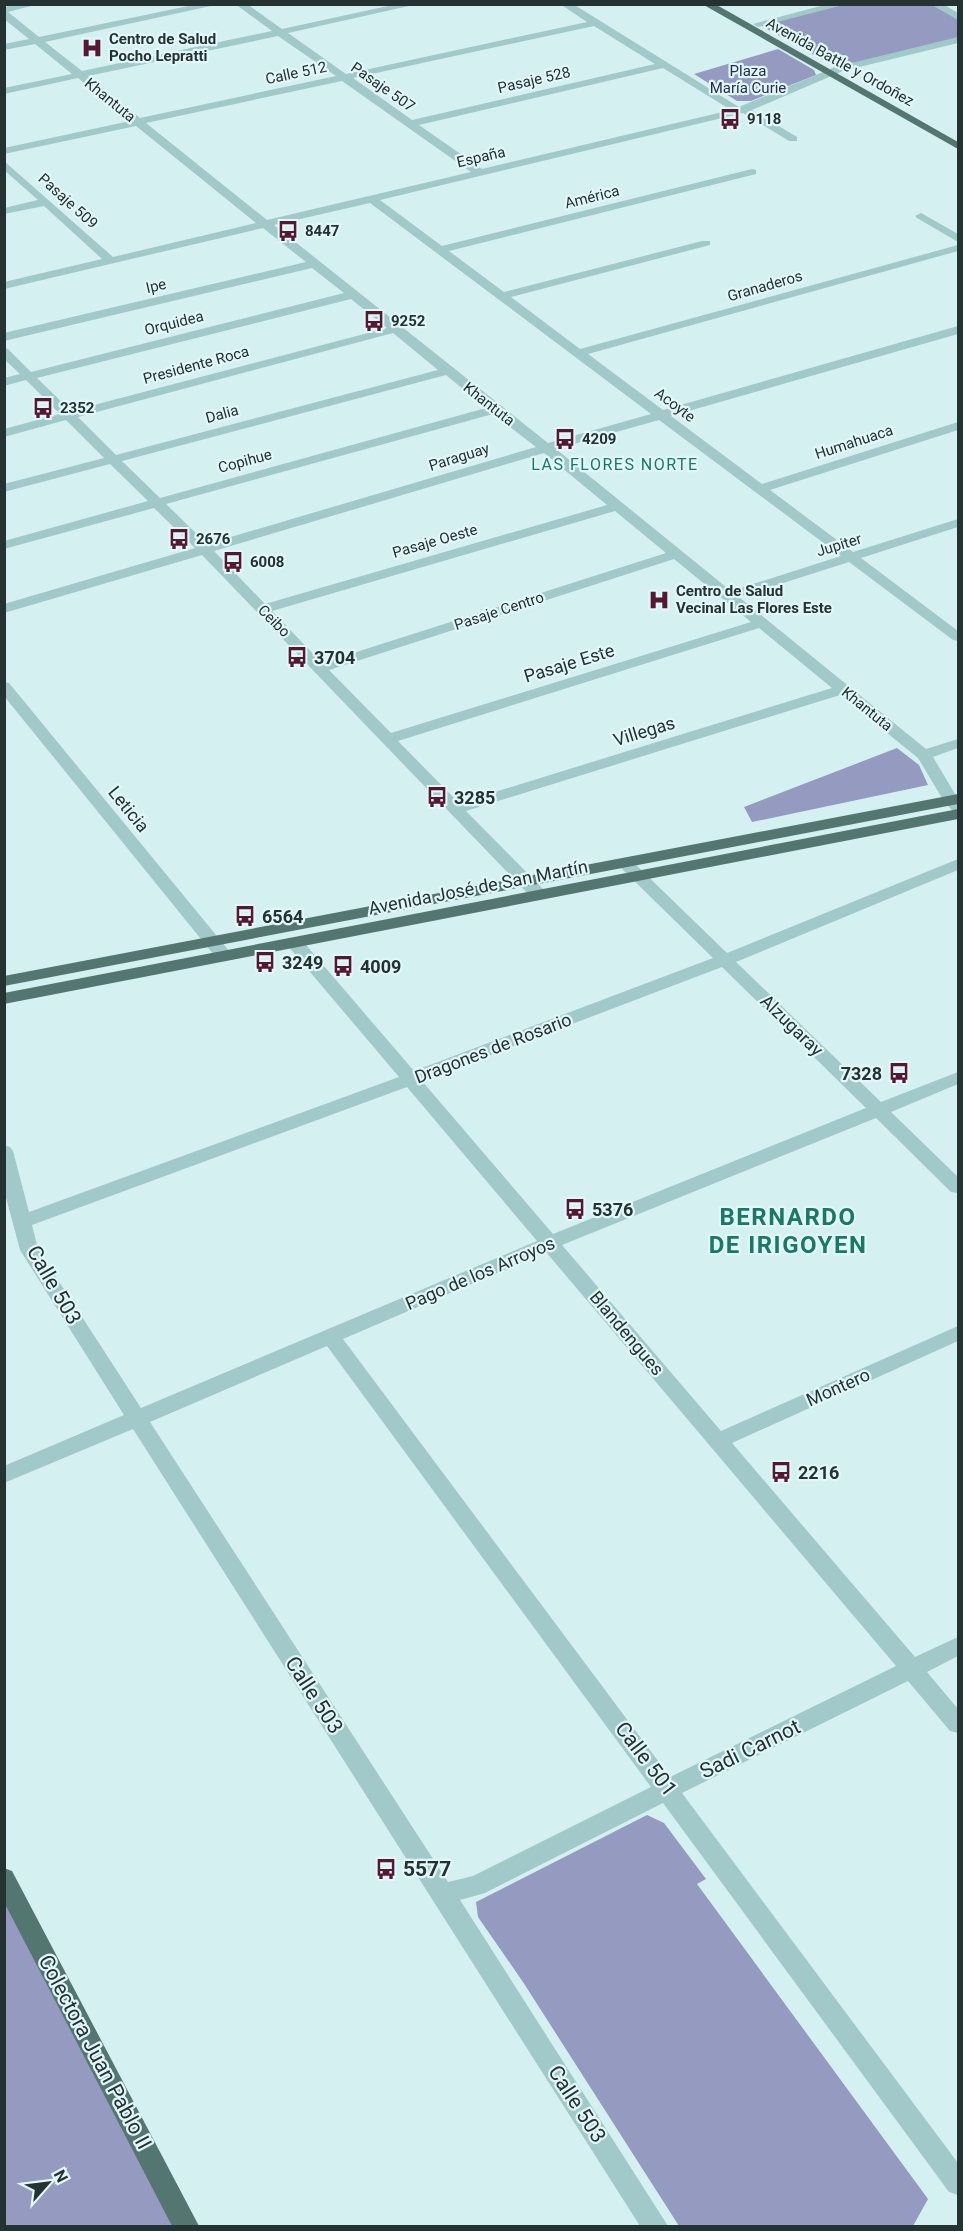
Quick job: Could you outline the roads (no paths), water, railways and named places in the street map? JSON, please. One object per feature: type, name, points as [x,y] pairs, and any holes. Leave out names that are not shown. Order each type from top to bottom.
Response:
[{"type":"main road","name":"Avenida Battle y Ordoñez","points":[[707,4],[958,135]]},
{"type":"main road","name":"Avenida Battle y Ordoñez","points":[[724,4],[958,146]]},
{"type":"main road","name":"Avenida José de San Martín","points":[[4,981],[525,880],[957,805]]},
{"type":"main road","name":"Avenida José de San Martín","points":[[4,999],[639,876],[957,805]]},
{"type":"main road","name":"Colectora Juan Pablo II","points":[[4,1878],[186,2226]]},
{"type":"street","points":[[4,12],[34,4]]},
{"type":"street","points":[[4,47],[215,4]]},
{"type":"street","name":"Pasaje 507","points":[[240,4],[480,173]]},
{"type":"street","points":[[4,91],[413,4]]},
{"type":"street","points":[[565,4],[664,65],[793,139]]},
{"type":"street","points":[[758,24],[842,4]]},
{"type":"street","points":[[935,4],[958,17]]},
{"type":"street","name":"Khantuta","points":[[4,12],[37,41],[546,448],[924,755],[957,805]]},
{"type":"street","name":"Calle 512","points":[[4,151],[594,23]]},
{"type":"street","name":"España","points":[[4,286],[741,110],[834,71],[958,40]]},
{"type":"street","name":"Pasaje 528","points":[[410,124],[664,65]]},
{"type":"street","name":"Pasaje 509","points":[[4,164],[111,261]]},
{"type":"street","name":"América","points":[[441,250],[752,172]]},
{"type":"street","name":"Acoyte","points":[[372,199],[852,558],[956,633]]},
{"type":"street","points":[[4,211],[46,202]]},
{"type":"street","points":[[921,216],[958,239]]},
{"type":"street","points":[[502,296],[706,243]]},
{"type":"street","name":"Granaderos","points":[[579,354],[958,248]]},
{"type":"street","name":"Ipe","points":[[4,337],[314,264]]},
{"type":"street","name":"Orquidea","points":[[4,382],[352,295]]},
{"type":"street","name":"Presidente Roca","points":[[4,433],[396,329]]},
{"type":"street","name":"Paraguay","points":[[4,609],[661,414],[958,330]]},
{"type":"street","name":"Ceibo","points":[[4,352],[204,549],[539,895]]},
{"type":"street","name":"Dalia","points":[[4,488],[448,371]]},
{"type":"street","name":"Copihue","points":[[4,545],[495,409]]},
{"type":"street","name":"Humahuaca","points":[[760,489],[958,426]]},
{"type":"street","name":"Pasaje Oeste","points":[[262,609],[617,506]]},
{"type":"street","name":"Jupiter","points":[[729,596],[958,523]]},
{"type":"street","name":"Pasaje Centro","points":[[321,668],[676,554]]},
{"type":"street","name":"Pasaje Este","points":[[388,740],[762,623]]},
{"type":"street","name":"Leticia","points":[[4,686],[224,956]]},
{"type":"street","name":"Villegas","points":[[456,809],[843,689]]},
{"type":"street","points":[[924,755],[958,743]]},
{"type":"street","name":"Alzugaray","points":[[625,862],[958,1187]]},
{"type":"street","name":"Dragones de Rosario","points":[[23,1221],[725,960],[958,864]]},
{"type":"street","name":"Blandengues","points":[[294,942],[958,1724]]},
{"type":"street","name":"Pago de los Arroyos","points":[[4,1476],[550,1243],[958,1078]]},
{"type":"street","name":"Calle 503","points":[[4,1151],[29,1250],[655,2226]]},
{"type":"street","name":"Montero","points":[[718,1441],[958,1333]]},
{"type":"street","name":"Calle 501","points":[[331,1337],[958,2182]]},
{"type":"street","name":"Sadi Carnot","points":[[442,1894],[477,1886],[958,1646]]},
{"type":"place","name":"Centro de Salud Pocho Lepratti","points":[[92,48]]},
{"type":"place","name":"9118","points":[[730,119]]},
{"type":"place","name":"8447","points":[[288,231]]},
{"type":"place","name":"9252","points":[[374,321]]},
{"type":"place","name":"2352","points":[[43,408]]},
{"type":"place","name":"4209","points":[[565,439]]},
{"type":"place","name":"2676","points":[[179,539]]},
{"type":"place","name":"6008","points":[[233,562]]},
{"type":"place","name":"Centro de Salud Vecinal Las Flores Este","points":[[659,600]]},
{"type":"place","name":"3704","points":[[297,657]]},
{"type":"place","name":"3285","points":[[437,797]]},
{"type":"place","name":"6564","points":[[245,916]]},
{"type":"place","name":"3249","points":[[265,962]]},
{"type":"place","name":"4009","points":[[343,966]]},
{"type":"place","name":"7328","points":[[899,1073]]},
{"type":"place","name":"5376","points":[[575,1209]]},
{"type":"place","name":"2216","points":[[781,1472]]},
{"type":"place","name":"5577","points":[[386,1869]]},
{"type":"district","name":"LAS FLORES NORTE","points":[[615,464]]},
{"type":"district","name":"BERNARDO DE IRIGOYEN","points":[[788,1231]]},
{"type":"park label","name":"Plaza María Curie","points":[[748,80]]}]
